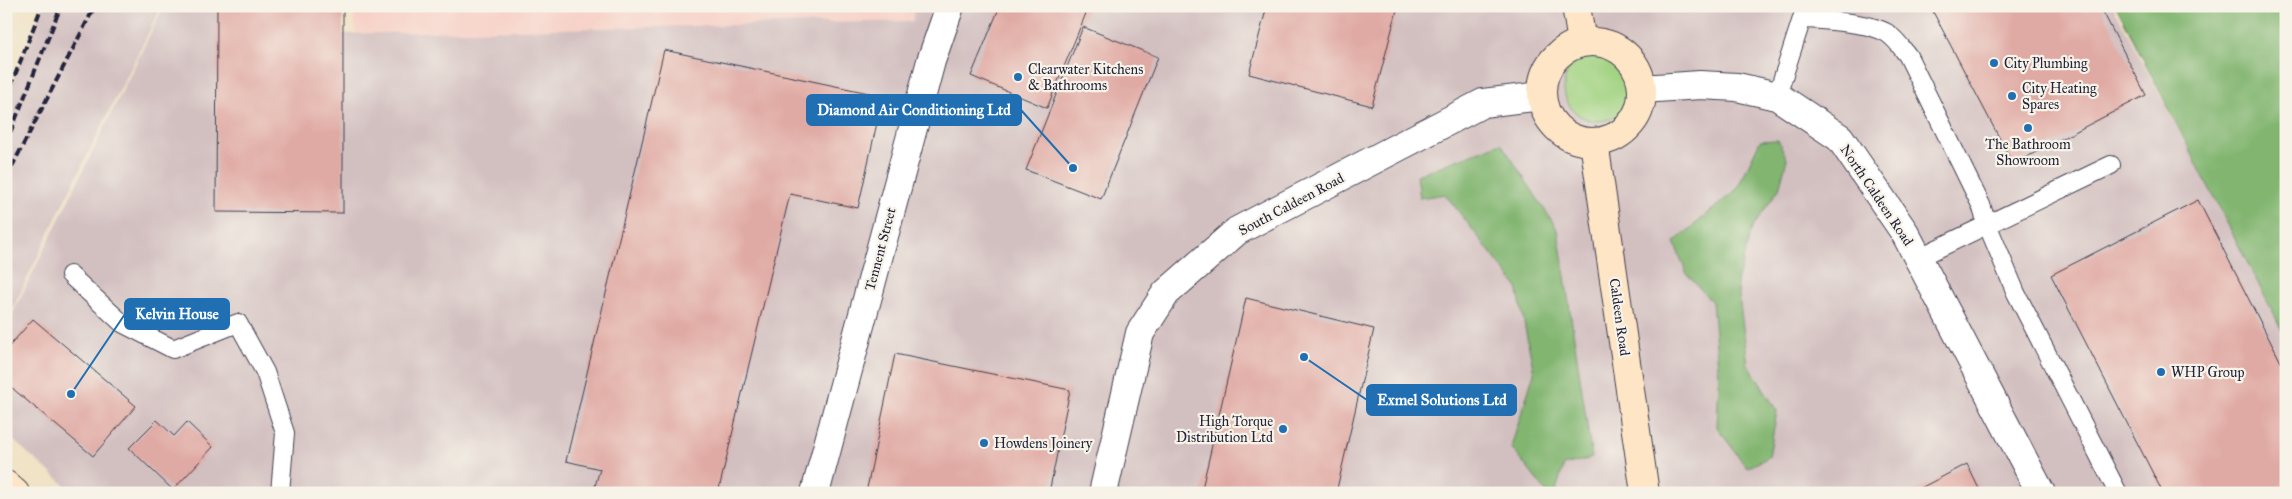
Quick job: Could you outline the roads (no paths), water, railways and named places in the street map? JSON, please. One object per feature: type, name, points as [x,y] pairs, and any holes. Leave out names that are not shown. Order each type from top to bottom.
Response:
[{"type":"street","name":"Tennent Street","points":[[815,493],[931,62],[950,6]]},
{"type":"street","points":[[1576,6],[1582,42]]},
{"type":"street","points":[[1582,42],[1605,43],[1626,54],[1638,72],[1642,89],[1641,104],[1634,120],[1613,138],[1594,142],[1566,135],[1554,123],[1545,108],[1542,96],[1544,78],[1551,62],[1559,53],[1582,42]]},
{"type":"street","name":"North Caldeen Road","points":[[1642,89],[1700,85],[1737,87],[1777,96],[1840,138],[1905,233],[2041,493]]},
{"type":"street","name":"South Caldeen Road","points":[[1103,493],[1140,333],[1166,293],[1237,231],[1484,103],[1542,96]]},
{"type":"street","name":"Caldeen Road","points":[[1594,142],[1645,493]]},
{"type":"street","points":[[6,485],[15,493]]},
{"type":"lane","points":[[1777,96],[1804,13],[1880,29],[1896,41],[1908,56],[1981,205],[2016,293],[2118,493]]},
{"type":"lane","points":[[1918,258],[2111,165]]},
{"type":"lane","points":[[70,275],[122,323],[173,349],[238,323],[264,372],[285,433],[280,493]]},
{"type":"railway","points":[[6,98],[42,6]]},
{"type":"railway","points":[[6,143],[61,6]]},
{"type":"railway","points":[[6,178],[95,6]]},
{"type":"place","name":"City Plumbing","points":[[1994,63]]},
{"type":"place","name":"Clearwater Kitchens & Bathrooms","points":[[1018,77]]},
{"type":"place","name":"City Heating Spares","points":[[2012,96]]},
{"type":"place","name":"The Bathroom Showroom","points":[[2028,128]]},
{"type":"place","name":"Diamond Air Conditioning Ltd","points":[[1073,168]]},
{"type":"place","name":"Exmel Solutions Ltd","points":[[1304,357]]},
{"type":"place","name":"WHP Group","points":[[2161,372]]},
{"type":"place","name":"Kelvin House","points":[[71,394]]},
{"type":"place","name":"High Torque Distribution Ltd","points":[[1283,429]]},
{"type":"place","name":"Howdens Joinery","points":[[984,443]]}]
